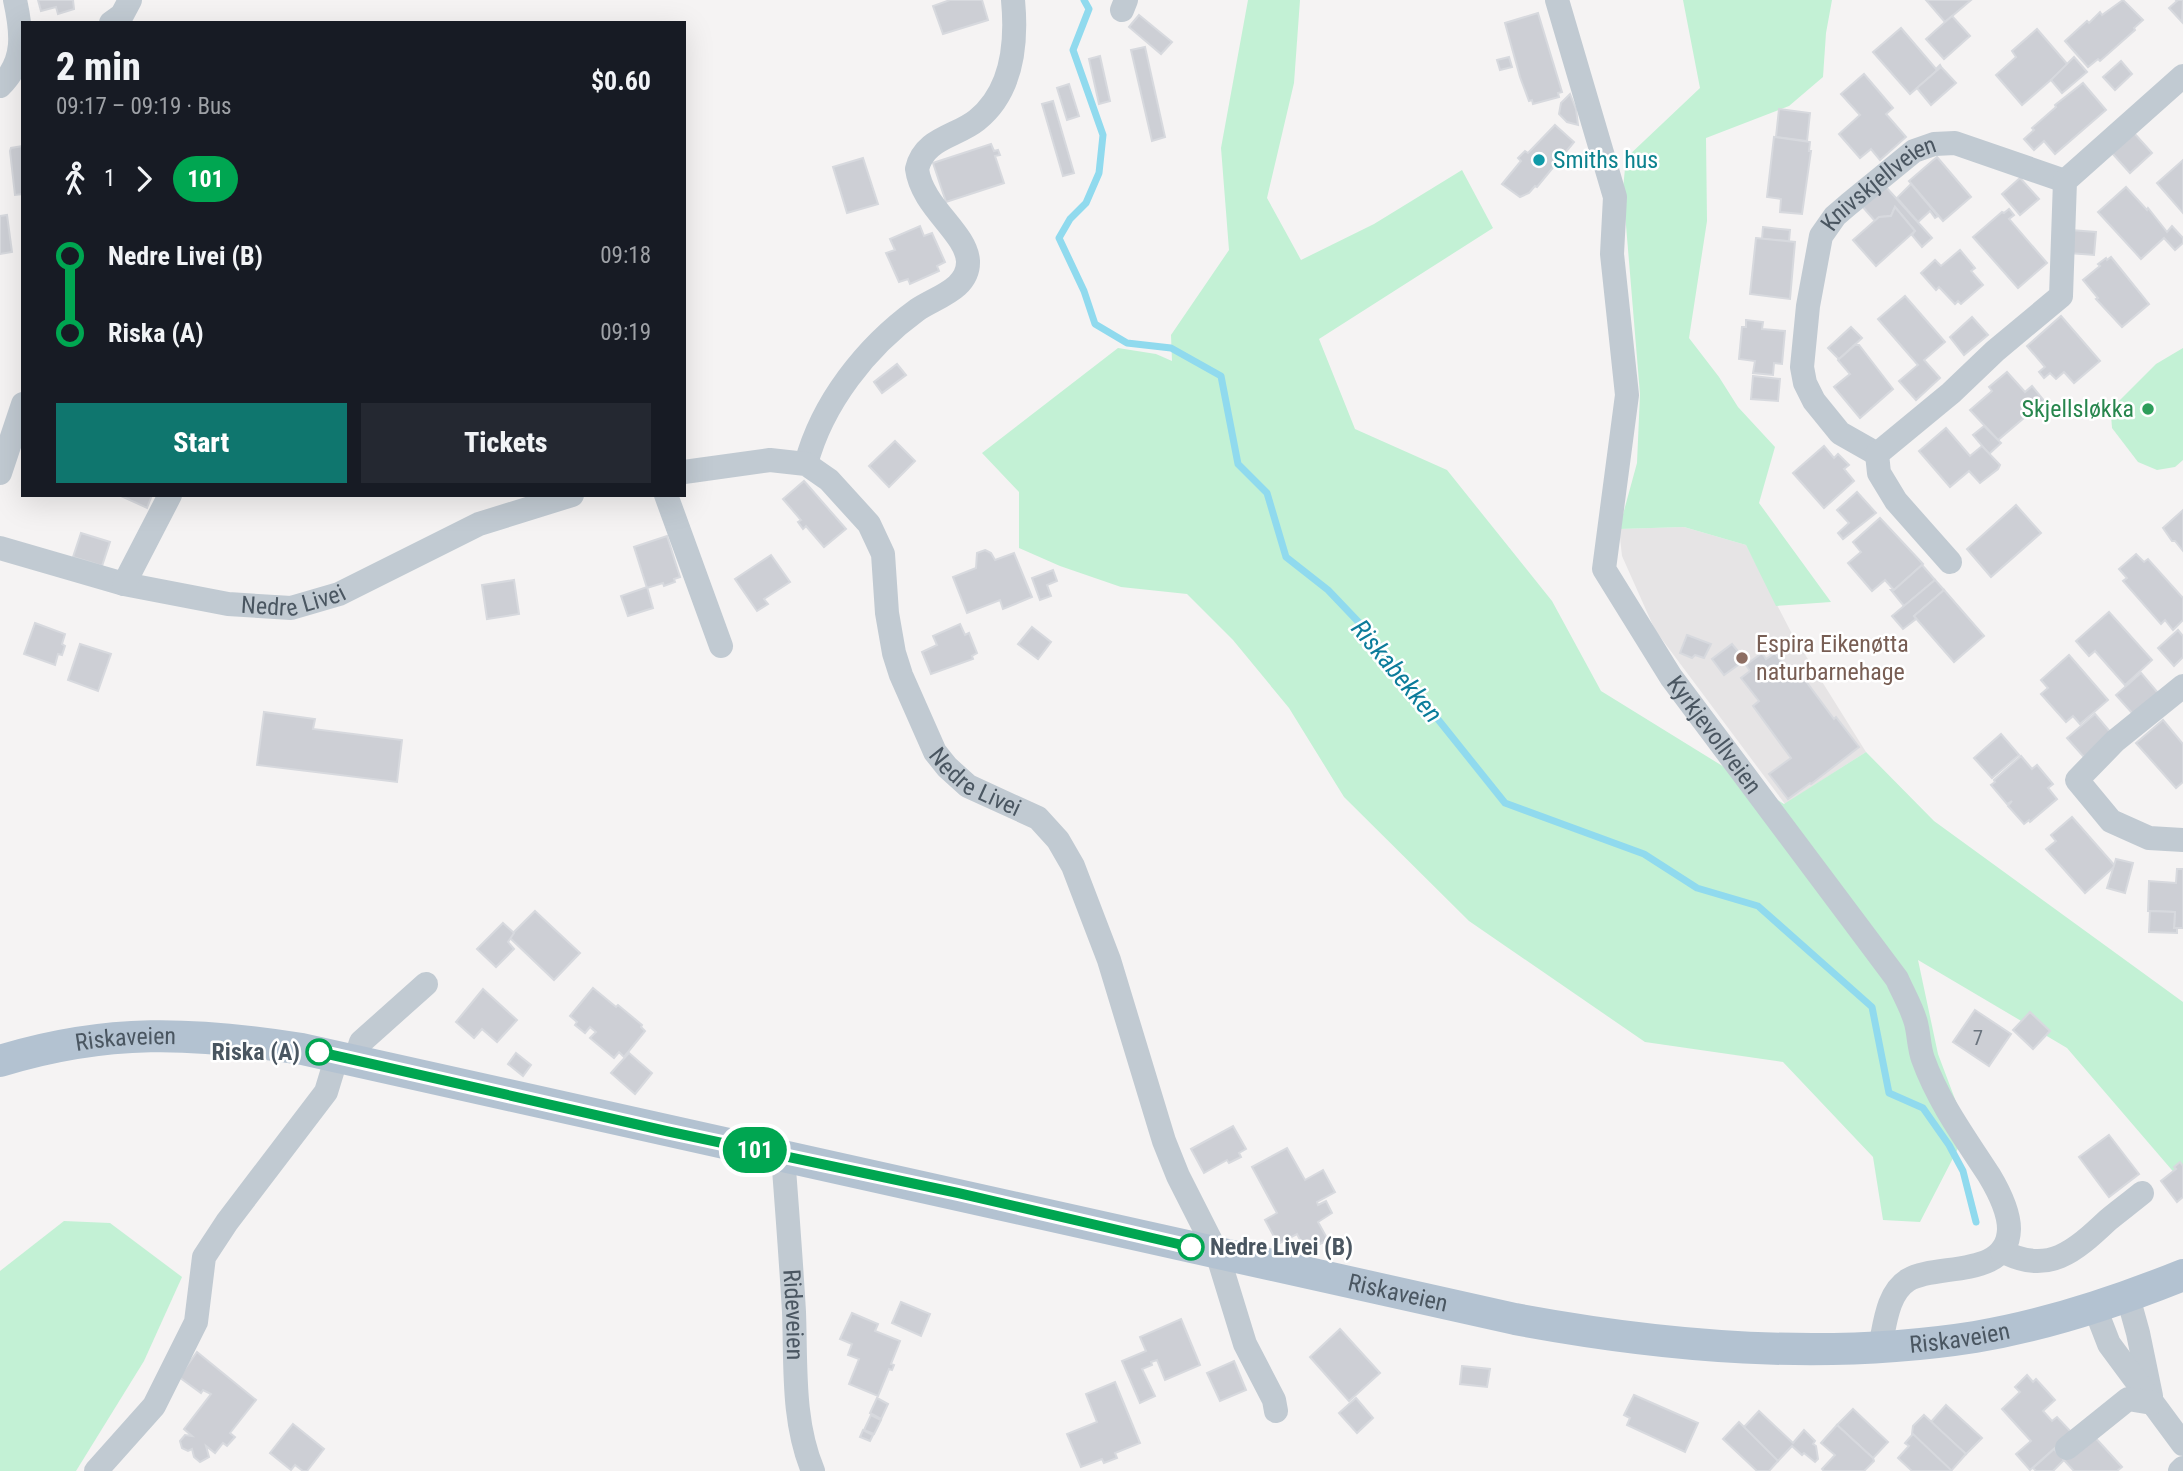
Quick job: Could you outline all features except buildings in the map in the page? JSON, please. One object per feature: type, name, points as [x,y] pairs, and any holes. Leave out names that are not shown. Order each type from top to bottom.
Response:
[{"type":"main road","name":"Riskaveien","points":[[0,1061],[37,1050],[100,1038],[160,1035],[222,1037],[346,1058],[1515,1319],[1618,1336],[1700,1345],[1786,1349],[1880,1347],[1974,1337],[2095,1307],[2183,1275]]},
{"type":"street","points":[[0,86],[10,76],[21,55],[15,0]]},
{"type":"street","points":[[114,21],[128,8],[130,0]]},
{"type":"street","points":[[686,472],[770,460],[806,464],[812,440],[831,402],[875,348],[919,309],[952,290],[964,279],[967,272],[967,254],[961,241],[935,210],[923,190],[917,169],[925,150],[977,120],[992,104],[1004,84],[1015,39],[1013,0]]},
{"type":"street","name":"Kyrkjevollveien","points":[[1557,0],[1615,197],[1612,254],[1627,396],[1605,569],[1671,677],[1897,979],[1915,1021],[1923,1058],[1943,1104],[1995,1185],[2006,1212],[2009,1231],[2002,1251]]},
{"type":"street","points":[[1950,562],[1896,501],[1879,473],[1877,454],[2061,296],[2065,181],[2183,76]]},
{"type":"street","name":"Knivskjellveien","points":[[1877,454],[1840,433],[1814,401],[1805,383],[1802,367],[1808,306],[1821,236],[1835,216],[1914,151],[1934,144],[1955,143],[2065,181]]},
{"type":"street","points":[[0,473],[21,410]]},
{"type":"street","name":"Nedre Livei","points":[[806,464],[829,480],[858,510],[878,540],[883,554],[887,613],[894,653],[935,751],[947,767],[968,786],[1038,818],[1058,840],[1073,866],[1109,960],[1164,1141],[1178,1177],[1217,1253],[1245,1344],[1276,1411]]},
{"type":"street","points":[[124,584],[169,497]]},
{"type":"street","name":"Nedre Livei","points":[[0,548],[124,584],[228,604],[291,608],[339,594],[479,524],[566,497]]},
{"type":"street","points":[[667,497],[721,646]]},
{"type":"street","points":[[2183,686],[2115,741],[2077,780],[2111,821],[2149,838],[2183,840]]},
{"type":"street","points":[[96,1471],[154,1406],[195,1322],[204,1257],[227,1222],[326,1091],[346,1058],[426,984]]},
{"type":"street","name":"Rideveien","points":[[783,1156],[792,1269],[798,1406],[802,1438],[813,1471]]},
{"type":"street","points":[[1880,1347],[1891,1299],[1907,1280],[1932,1272],[1984,1263],[2002,1251],[2023,1260],[2046,1261],[2066,1256],[2142,1192]]},
{"type":"street","points":[[2128,1297],[2152,1403]]},
{"type":"street","points":[[2095,1307],[2109,1344],[2183,1444]]},
{"type":"street","points":[[2067,1448],[2127,1399],[2152,1403]]},
{"type":"shaded area","name":"Espira Eikenøtta naturbarnehage","points":[[1684,527],[1746,545],[1791,632],[1866,752],[1785,804],[1655,630],[1622,556],[1619,529]]},
{"type":"green space","points":[[1248,0],[1300,0],[1294,83],[1267,198],[1301,260],[1374,224],[1462,170],[1493,228],[1319,339],[1355,429],[1447,470],[1552,601],[1601,691],[1784,804],[1866,752],[1934,821],[2183,1002],[2183,1183],[2067,1048],[1918,960],[1938,1054],[1967,1131],[1920,1222],[1883,1220],[1873,1157],[1783,1062],[1645,1042],[1469,921],[1344,797],[1289,708],[1233,640],[1187,594],[1121,587],[1060,566],[1019,548],[1019,492],[982,453],[1118,348],[1156,354],[1172,361],[1171,335],[1229,250],[1221,148]]},
{"type":"green space","points":[[1683,0],[1832,0],[1826,33],[1823,77],[1789,106],[1706,138],[1707,221],[1689,338],[1738,407],[1775,447],[1759,503],[1831,602],[1776,606],[1746,545],[1684,527],[1619,529],[1637,463],[1640,394],[1623,189],[1626,158],[1700,88]]},
{"type":"green space","name":"Skjellsløkka","points":[[2183,348],[2183,460],[2175,467],[2157,470],[2138,462],[2112,428],[2111,415],[2117,403],[2156,364]]},
{"type":"green space","points":[[64,1221],[110,1223],[182,1277],[144,1361],[76,1471],[0,1471],[0,1271]]},
{"type":"waterway","name":"Riskabekken","points":[[1084,0],[1089,9],[1073,50],[1103,135],[1099,173],[1086,203],[1070,219],[1059,238],[1084,291],[1095,324],[1127,343],[1171,348],[1221,376],[1238,464],[1267,493],[1286,557],[1328,590],[1368,632],[1505,803],[1644,854],[1697,888],[1758,906],[1872,1007],[1889,1093],[1923,1108],[1949,1145],[1963,1171],[1976,1222]]},
{"type":"bus line","name":"101","points":[[319,1052],[1191,1247]]},
{"type":"place","name":"Smiths hus","points":[[1539,160]]},
{"type":"place","name":"Skjellsløkka","points":[[2148,409]]},
{"type":"place","name":"Espira Eikenøtta naturbarnehage","points":[[1742,658]]},
{"type":"place","name":"Riska (A)","points":[[319,1052]]},
{"type":"place","name":"Nedre Livei (B)","points":[[1191,1247]]}]
